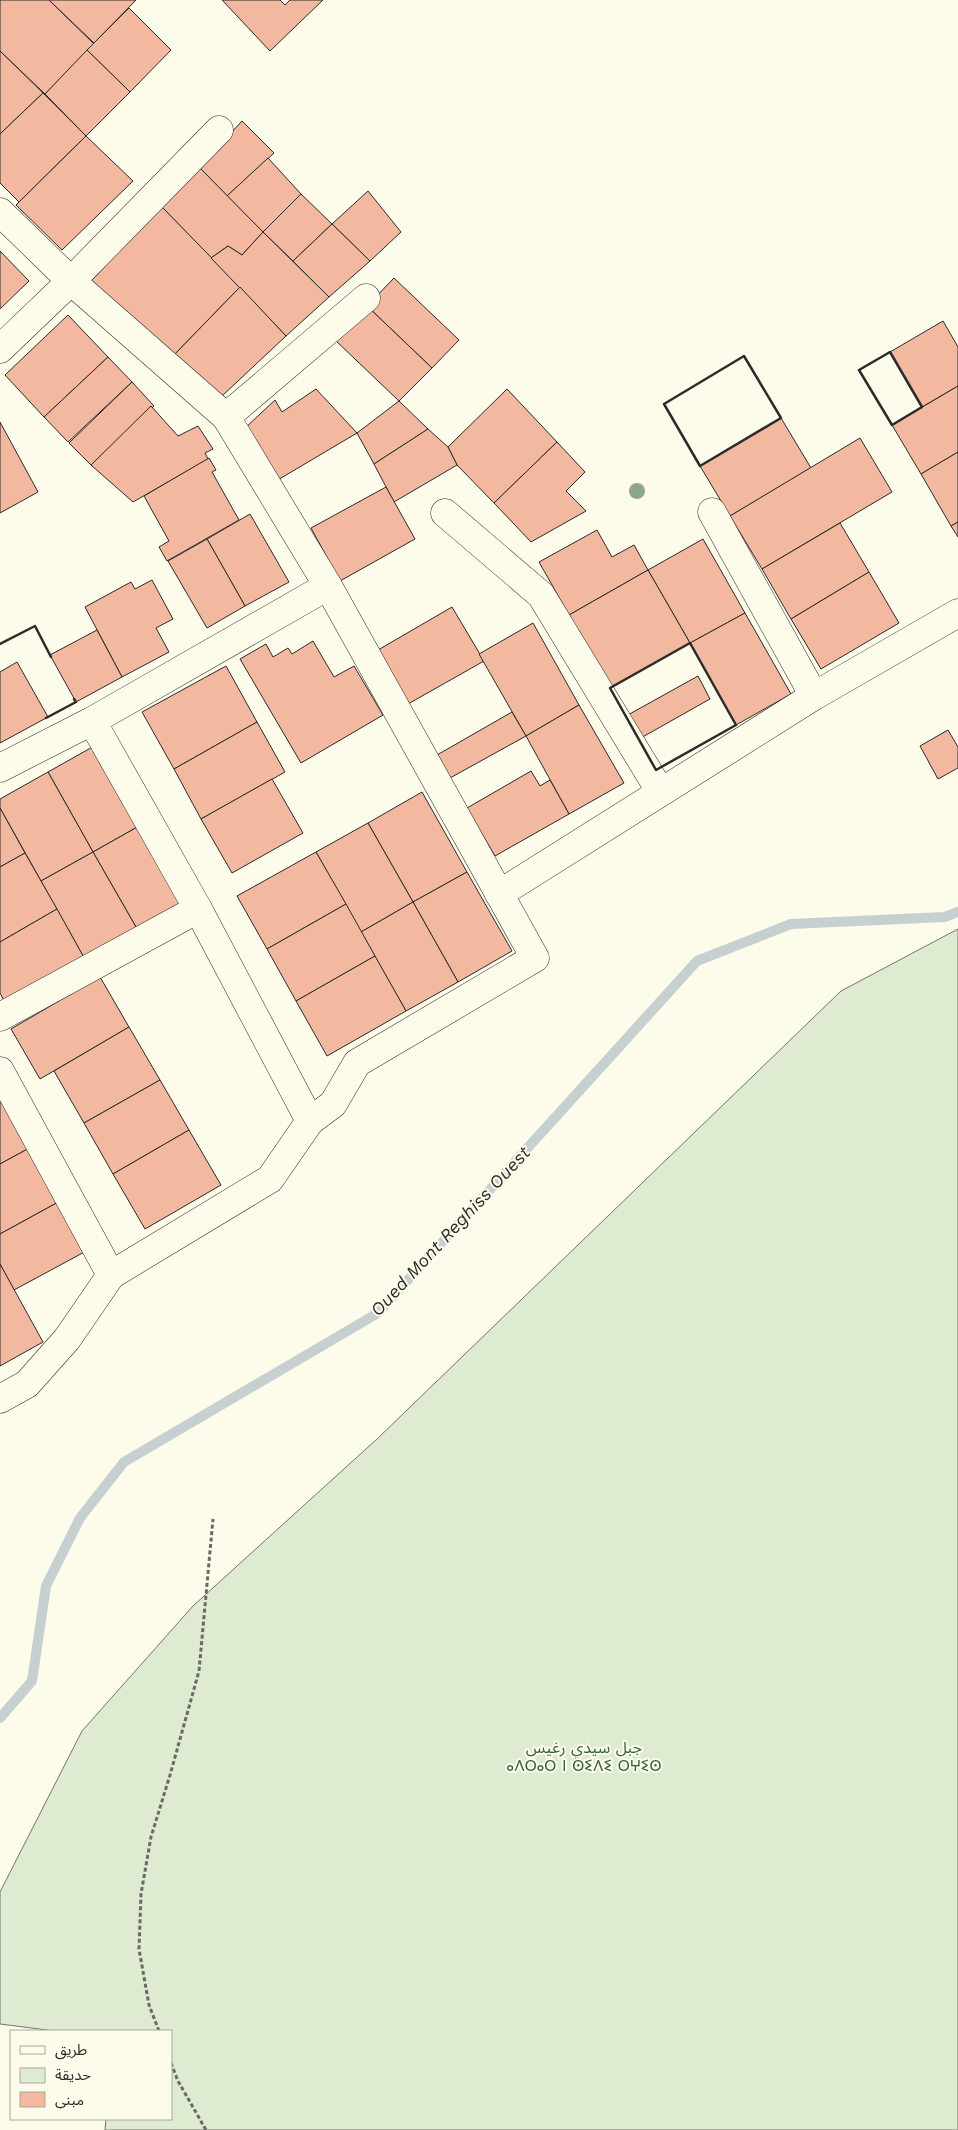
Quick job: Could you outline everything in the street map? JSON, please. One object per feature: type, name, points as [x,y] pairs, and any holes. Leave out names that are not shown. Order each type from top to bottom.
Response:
[{"type":"street","points":[[0,349],[71,281],[219,130]]},
{"type":"street","points":[[0,212],[71,281],[226,417],[328,586],[535,958],[357,1063],[333,1104],[310,1121],[270,1179],[111,1275],[67,1340],[27,1384],[0,1399]]},
{"type":"street","points":[[226,417],[366,298]]},
{"type":"street","points":[[712,512],[814,696]]},
{"type":"street","points":[[445,513],[541,595],[660,791]]},
{"type":"street","points":[[0,768],[92,721],[328,586]]},
{"type":"street","points":[[499,894],[660,791],[814,696],[958,613]]},
{"type":"street","points":[[92,721],[198,909],[310,1121]]},
{"type":"street","points":[[0,1017],[198,909]]},
{"type":"street","points":[[0,1071],[111,1275]]},
{"type":"path","points":[[159,2030],[149,2005],[139,1949],[141,1894],[151,1836],[199,1671],[213,1519]]},
{"type":"path","points":[[172,2066],[178,2081],[206,2130]]},
{"type":"green space","name":"جبل سيدي رغيس ⴰⴷⵔⴰⵔ ⵏ ⵙⵉⴷⵉ ⵔⵖⵉⵙ","points":[[958,929],[958,2130],[105,2130],[106,2120],[172,2120],[172,2030],[47,2030],[0,2024],[0,1892],[82,1731],[193,1606],[377,1439],[841,991]]},
{"type":"building","points":[[0,0],[49,0],[94,44],[45,94],[0,51]]},
{"type":"building","points":[[49,0],[136,0],[94,43]]},
{"type":"building","points":[[222,0],[280,0],[285,5],[290,0],[323,0],[270,51]]},
{"type":"building","points":[[129,8],[171,50],[130,92],[87,50]]},
{"type":"building","points":[[87,50],[130,92],[86,136],[45,94]]},
{"type":"building","points":[[0,51],[43,93],[0,134]]},
{"type":"building","points":[[43,93],[86,136],[19,202],[0,183],[0,134]]},
{"type":"building","points":[[242,121],[274,153],[227,196],[199,167]]},
{"type":"building","points":[[86,136],[133,181],[62,250],[16,205]]},
{"type":"building","points":[[268,158],[301,194],[263,232],[227,196]]},
{"type":"building","points":[[199,167],[263,232],[242,255],[228,246],[211,258],[161,206]]},
{"type":"building","points":[[368,191],[401,232],[370,261],[332,224]]},
{"type":"building","points":[[301,194],[332,224],[293,261],[263,232]]},
{"type":"building","points":[[161,206],[240,287],[174,355],[91,281]]},
{"type":"building","points":[[332,224],[370,261],[329,297],[293,261]]},
{"type":"building","points":[[263,232],[329,297],[286,336],[211,258],[228,246],[242,255]]},
{"type":"building","points":[[0,251],[29,281],[0,309]]},
{"type":"building","points":[[394,278],[459,340],[432,368],[367,306]]},
{"type":"building","points":[[240,287],[286,336],[222,396],[174,355]]},
{"type":"building","points":[[367,306],[432,368],[399,401],[335,340]]},
{"type":"building","points":[[68,315],[108,357],[44,417],[5,375]]},
{"type":"building","points":[[943,321],[958,347],[958,386],[922,407],[890,352]]},
{"type":"building","points":[[108,357],[132,382],[68,442],[44,417]]},
{"type":"building","points":[[132,382],[154,406],[91,465],[69,443]]},
{"type":"building","points":[[958,386],[958,452],[921,474],[892,425]]},
{"type":"building","points":[[316,389],[357,433],[276,481],[243,430],[275,400],[282,412]]},
{"type":"building","points":[[507,389],[557,442],[494,503],[457,465],[448,447]]},
{"type":"building","points":[[399,401],[428,429],[374,464],[357,433]]},
{"type":"building","points":[[151,406],[178,436],[198,426],[213,449],[205,453],[208,459],[133,502],[91,465]]},
{"type":"building","points":[[781,418],[811,468],[730,516],[700,466]]},
{"type":"building","points":[[0,422],[38,492],[0,513]]},
{"type":"building","points":[[428,429],[448,447],[457,465],[394,502],[374,464]]},
{"type":"building","points":[[860,438],[892,492],[762,569],[730,516]]},
{"type":"building","points":[[557,442],[585,472],[566,491],[586,511],[531,542],[494,503]]},
{"type":"building","points":[[958,452],[958,522],[951,526],[921,474]]},
{"type":"building","points":[[209,458],[216,470],[212,472],[239,520],[167,561],[159,547],[169,541],[144,496]]},
{"type":"building","points":[[386,487],[415,539],[340,581],[311,528]]},
{"type":"building","points":[[250,514],[289,582],[245,606],[207,539]]},
{"type":"building","points":[[958,522],[958,537],[951,526]]},
{"type":"building","points":[[840,523],[869,572],[791,619],[762,569]]},
{"type":"building","points":[[597,530],[612,557],[634,545],[648,570],[569,615],[539,562]]},
{"type":"building","points":[[207,539],[245,606],[207,628],[168,561]]},
{"type":"building","points":[[703,539],[745,613],[690,643],[648,570]]},
{"type":"building","points":[[648,570],[690,643],[610,688],[569,615]]},
{"type":"building","points":[[869,572],[899,623],[821,669],[791,619]]},
{"type":"building","points":[[152,580],[173,619],[156,628],[169,652],[122,677],[85,607],[131,582],[135,589]]},
{"type":"building","points":[[452,607],[484,661],[408,704],[378,650]]},
{"type":"building","points":[[745,613],[791,694],[736,725],[690,643]]},
{"type":"building","points":[[533,623],[579,705],[526,736],[479,654]]},
{"type":"building","points":[[97,630],[122,677],[76,702],[50,655]]},
{"type":"building","points":[[313,641],[334,677],[354,666],[383,715],[301,763],[240,659],[266,644],[273,657],[288,648],[292,654]]},
{"type":"building","points":[[17,662],[48,717],[0,743],[0,672]]},
{"type":"building","points":[[226,666],[257,722],[174,769],[142,712]]},
{"type":"building","points":[[698,676],[710,699],[639,739],[626,716]]},
{"type":"building","points":[[579,705],[624,783],[569,814],[526,736]]},
{"type":"building","points":[[512,712],[526,736],[450,778],[437,755]]},
{"type":"building","points":[[257,722],[285,772],[201,819],[174,769]]},
{"type":"building","points":[[948,730],[958,747],[958,768],[938,779],[920,746]]},
{"type":"building","points":[[103,741],[148,821],[93,852],[48,772]]},
{"type":"building","points":[[531,771],[540,786],[550,780],[569,814],[495,856],[467,808]]},
{"type":"building","points":[[48,772],[93,852],[41,881],[0,808],[0,799]]},
{"type":"building","points":[[272,779],[303,833],[232,873],[201,819]]},
{"type":"building","points":[[422,792],[467,872],[413,902],[368,823]]},
{"type":"building","points":[[0,808],[25,853],[0,867]]},
{"type":"building","points":[[148,821],[194,903],[140,934],[93,852]]},
{"type":"building","points":[[368,823],[413,902],[361,932],[316,852]]},
{"type":"building","points":[[93,852],[140,934],[87,963],[41,881]]},
{"type":"building","points":[[316,852],[346,904],[267,949],[237,896]]},
{"type":"building","points":[[25,853],[57,909],[0,942],[0,867]]},
{"type":"building","points":[[467,872],[512,951],[458,982],[413,902]]},
{"type":"building","points":[[413,902],[458,982],[406,1011],[361,932]]},
{"type":"building","points":[[346,904],[375,956],[296,1001],[267,949]]},
{"type":"building","points":[[57,909],[87,963],[8,1008],[0,993],[0,942]]},
{"type":"building","points":[[375,956],[406,1011],[327,1056],[296,1001]]},
{"type":"building","points":[[100,977],[129,1027],[40,1079],[11,1029]]},
{"type":"building","points":[[129,1027],[160,1080],[84,1123],[54,1071]]},
{"type":"building","points":[[160,1080],[189,1130],[113,1174],[84,1123]]},
{"type":"building","points":[[0,1093],[33,1146],[0,1164]]},
{"type":"building","points":[[189,1130],[221,1185],[145,1229],[113,1174]]},
{"type":"building","points":[[33,1146],[62,1200],[0,1234],[0,1164]]},
{"type":"building","points":[[62,1200],[90,1249],[14,1290],[0,1264],[0,1234]]},
{"type":"building","points":[[0,1264],[43,1342],[0,1366]]},
{"type":"waterway","name":"Oued Mont Reghiss Ouest","points":[[0,1718],[32,1681],[46,1586],[80,1518],[124,1462],[378,1313],[697,961],[791,924],[945,917],[958,912]]},
{"type":"wall","points":[[890,352],[922,407],[892,425],[859,370],[890,352]]},
{"type":"wall","points":[[744,356],[781,418],[700,466],[664,404],[744,356]]},
{"type":"wall","points":[[0,644],[35,626],[51,657]]},
{"type":"wall","points":[[690,643],[736,725],[656,770],[610,688],[690,643]]},
{"type":"wall","points":[[46,718],[76,702],[74,699]]}]
